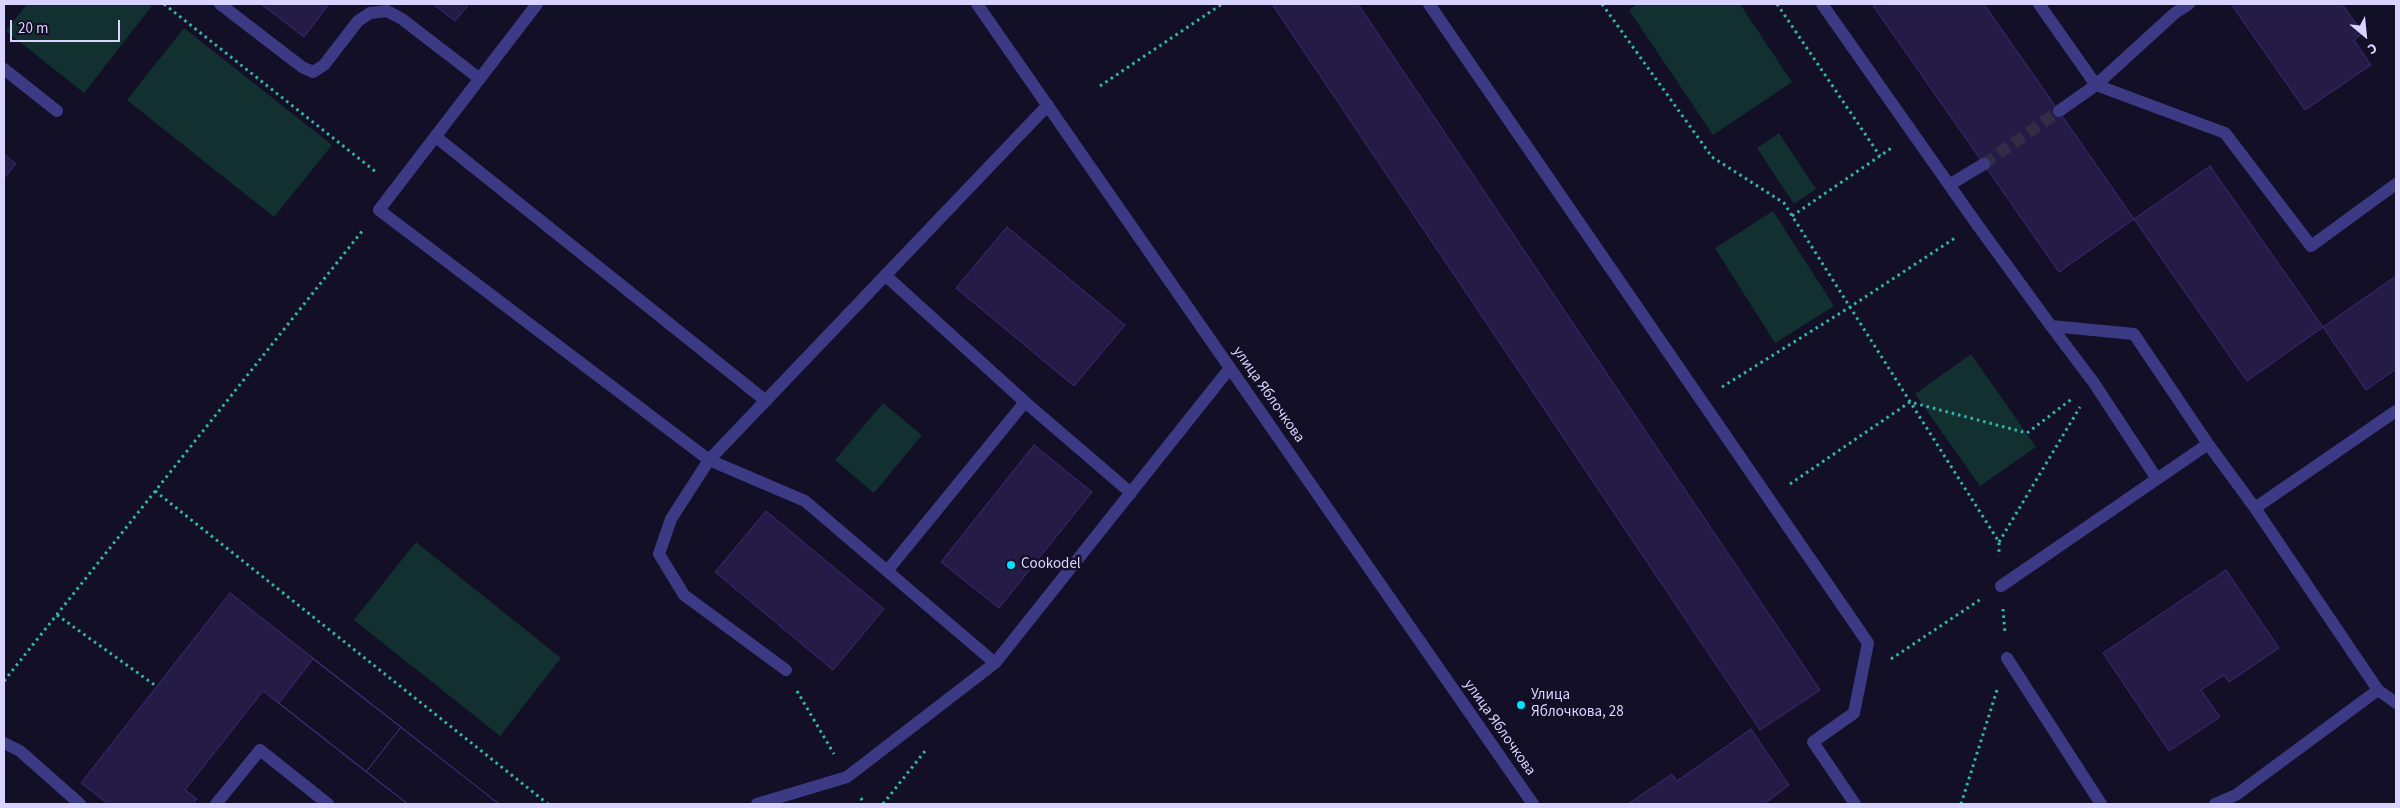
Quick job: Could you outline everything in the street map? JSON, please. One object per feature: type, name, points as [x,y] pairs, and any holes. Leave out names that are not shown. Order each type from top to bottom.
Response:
[{"type":"street","points":[[220,4],[302,67],[313,72],[324,65],[358,21],[370,14],[387,11],[402,19],[480,79]]},
{"type":"street","points":[[538,4],[379,210],[709,460],[805,501],[995,663]]},
{"type":"street","name":"улица Яблочкова","points":[[978,4],[1533,804]]},
{"type":"street","points":[[1429,4],[1868,643],[1854,713],[1813,742],[1855,804]]},
{"type":"street","points":[[1822,4],[1976,223],[2094,383],[2157,480]]},
{"type":"street","points":[[2039,4],[2096,85],[2225,133],[2311,246],[2396,184]]},
{"type":"street","points":[[2059,111],[2096,85],[2175,13],[2189,4]]},
{"type":"street","points":[[4,70],[57,111]]},
{"type":"street","points":[[786,670],[684,595],[659,554],[671,519],[709,460],[1048,105]]},
{"type":"street","points":[[436,137],[766,401]]},
{"type":"street","points":[[1949,185],[1984,164]]},
{"type":"street","points":[[885,276],[1024,402],[1131,493]]},
{"type":"street","points":[[2051,326],[2134,334],[2378,690],[2396,703]]},
{"type":"street","points":[[758,804],[847,777],[995,663],[1230,368]]},
{"type":"street","points":[[887,571],[1024,402]]},
{"type":"street","points":[[2255,508],[2396,411]]},
{"type":"street","points":[[2001,586],[2208,444]]},
{"type":"street","points":[[2007,658],[2101,804]]},
{"type":"street","points":[[2215,804],[2240,799],[2378,690]]},
{"type":"street","points":[[4,743],[20,751],[80,804]]},
{"type":"street","points":[[216,804],[260,750],[328,804]]},
{"type":"path","points":[[164,4],[396,188]]},
{"type":"path","points":[[1100,86],[1222,4]]},
{"type":"path","points":[[1602,4],[1712,156],[1784,204],[1999,542],[2007,658],[1961,804]]},
{"type":"path","points":[[1777,4],[1880,156]]},
{"type":"path","points":[[1792,216],[1913,133]]},
{"type":"path","points":[[4,681],[379,210]]},
{"type":"path","points":[[1701,400],[1850,307],[1976,223]]},
{"type":"path","points":[[1768,498],[1910,402],[2027,433],[2094,383]]},
{"type":"path","points":[[1999,542],[2094,383]]},
{"type":"path","points":[[155,491],[548,804]]},
{"type":"path","points":[[1861,679],[2001,586]]},
{"type":"path","points":[[57,615],[156,686]]},
{"type":"path","points":[[786,670],[864,804]]},
{"type":"green space","points":[[27,4],[149,4],[152,6],[84,93],[6,31]]},
{"type":"green space","points":[[1637,4],[1740,4],[1792,82],[1713,135],[1629,10]]},
{"type":"green space","points":[[184,28],[332,145],[274,217],[127,100]]},
{"type":"green space","points":[[1779,133],[1816,189],[1794,204],[1757,148]]},
{"type":"green space","points":[[1773,211],[1834,306],[1775,343],[1715,248]]},
{"type":"green space","points":[[1971,354],[2036,447],[1980,486],[1915,394]]},
{"type":"green space","points":[[883,403],[922,435],[874,493],[835,460]]},
{"type":"green space","points":[[416,542],[561,658],[500,736],[354,620]]},
{"type":"building","points":[[261,4],[329,4],[304,37]]},
{"type":"building","points":[[433,4],[469,4],[455,21]]},
{"type":"building","points":[[1272,4],[1358,4],[1820,690],[1760,730]]},
{"type":"building","points":[[1872,4],[1984,4],[2134,219],[2059,272]]},
{"type":"building","points":[[2231,4],[2342,4],[2363,33],[2354,40],[2371,65],[2305,110]]},
{"type":"building","points":[[4,154],[16,164],[4,178]]},
{"type":"building","points":[[2210,166],[2323,327],[2247,381],[2134,219]]},
{"type":"building","points":[[1007,227],[1125,325],[1074,386],[956,288]]},
{"type":"building","points":[[2396,276],[2396,369],[2366,390],[2323,327]]},
{"type":"building","points":[[1034,445],[1092,492],[999,608],[941,562]]},
{"type":"building","points":[[766,511],[884,609],[833,670],[715,572]]},
{"type":"building","points":[[2226,570],[2279,648],[2229,682],[2224,675],[2201,690],[2220,717],[2169,751],[2103,653]]},
{"type":"building","points":[[230,593],[401,727],[366,772],[263,691],[185,790],[197,799],[193,804],[108,804],[81,783]]},
{"type":"building","points":[[313,659],[499,804],[408,804],[279,703]]},
{"type":"building","points":[[401,727],[499,804],[408,804],[366,772]]},
{"type":"building","points":[[1751,729],[1789,785],[1764,804],[1628,804],[1672,774],[1677,781]]},
{"type":"tunnel","points":[[1984,164],[2059,111]]},
{"type":"place","name":"Cookodel","points":[[1011,565]]},
{"type":"place","name":"Улица Яблочкова, 28","points":[[1521,705]]}]
